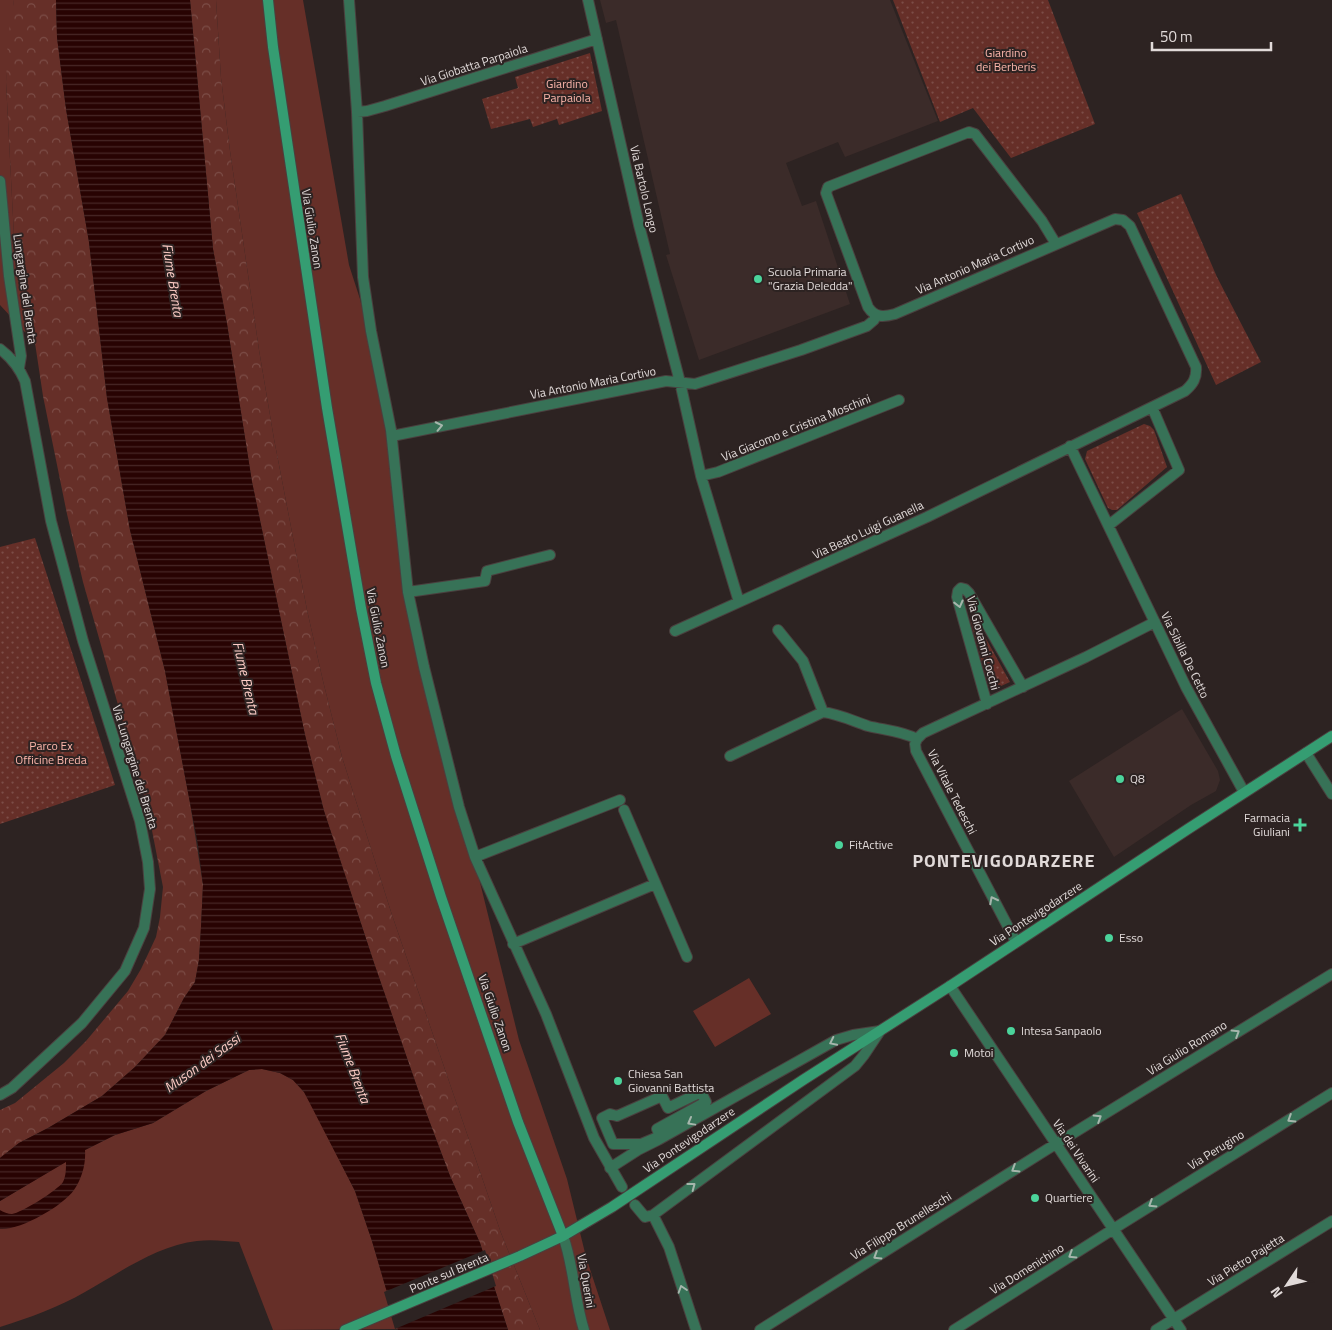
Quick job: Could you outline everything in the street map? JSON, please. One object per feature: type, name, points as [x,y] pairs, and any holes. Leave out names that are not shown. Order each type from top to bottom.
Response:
[{"type":"street","name":"Via Giulio Zanon","points":[[268,0],[273,47],[327,408],[361,608],[376,683],[396,756],[441,897],[515,1112],[563,1236]]},
{"type":"street","points":[[348,0],[357,112],[363,277],[371,331],[392,436],[408,592],[441,737],[475,857],[546,1014],[594,1138],[622,1187]]},
{"type":"street","name":"Via Bartolo Longo","points":[[588,0],[639,224],[680,382]]},
{"type":"street","name":"Via Giobatta Parpaiola","points":[[357,112],[385,106],[597,39]]},
{"type":"street","name":"Via Antonio Maria Cortivo","points":[[1056,244],[1042,221],[975,134],[969,132],[828,187],[826,193],[868,307],[876,315],[885,317],[1115,219],[1123,220],[1130,226],[1196,367],[1195,379],[1191,386],[1152,407]]},
{"type":"street","name":"Lungargine del Brenta","points":[[0,181],[9,276],[21,356],[19,368],[25,380],[39,458]]},
{"type":"street","name":"Via Antonio Maria Cortivo","points":[[392,436],[666,381],[695,384],[801,350],[867,326],[876,315]]},
{"type":"street","points":[[0,349],[19,368]]},
{"type":"street","points":[[680,382],[701,476],[739,602]]},
{"type":"street","name":"Via Giacomo e Cristina Moschini","points":[[701,476],[718,472],[899,400]]},
{"type":"street","points":[[1070,446],[1152,407],[1179,470],[1109,525]]},
{"type":"street","name":"Via Sibilla De Cetto","points":[[1070,446],[1186,687],[1244,792]]},
{"type":"street","name":"Via Beato Luigi Guanella","points":[[675,631],[927,517],[1070,446]]},
{"type":"street","name":"Via Lungargine del Brenta","points":[[0,1095],[12,1088],[82,1024],[125,971],[144,928],[150,890],[148,862],[140,821],[83,641],[51,521],[39,458]]},
{"type":"street","points":[[408,592],[485,582],[487,571],[550,555]]},
{"type":"street","name":"Via Giovanni Cocchi","points":[[987,704],[957,597],[958,591],[961,588],[969,593],[1023,687]]},
{"type":"street","name":"Via Giovanni Cocchi","points":[[917,739],[923,733],[1023,687],[1155,622]]},
{"type":"street","points":[[730,756],[823,712],[803,662],[778,630]]},
{"type":"street","name":"Via Vitale Tedeschi","points":[[823,712],[833,713],[867,725],[907,734],[917,739],[916,751],[1016,942]]},
{"type":"street","name":"Via Pontevigodarzere","points":[[563,1236],[612,1207],[803,1080],[1332,736]]},
{"type":"street","points":[[1306,753],[1332,794]]},
{"type":"street","points":[[475,857],[622,805],[687,957]]},
{"type":"street","points":[[513,944],[656,884]]},
{"type":"street","name":"Via Giulio Romano","points":[[1056,1144],[1332,974]]},
{"type":"street","name":"Via dei Vivarini","points":[[950,986],[1181,1330]]},
{"type":"street","name":"Via Pontevigodarzere","points":[[610,1168],[638,1150],[836,1040],[880,1031]]},
{"type":"street","name":"Via Pontevigodarzere","points":[[653,1215],[855,1066],[880,1031]]},
{"type":"street","points":[[701,1092],[706,1102],[657,1129],[660,1136],[641,1144],[613,1144],[602,1118],[610,1114],[617,1116],[662,1096],[668,1108],[701,1092]]},
{"type":"street","name":"Via Perugino","points":[[1113,1229],[1332,1093]]},
{"type":"street","name":"Via Pontevigodarzere","points":[[594,1138],[609,1148],[638,1150]]},
{"type":"street","name":"Via Filippo Brunelleschi","points":[[760,1330],[1056,1144]]},
{"type":"street","points":[[634,1204],[646,1217],[653,1215],[669,1248],[696,1330]]},
{"type":"street","name":"Via Pietro Pajetta","points":[[1156,1330],[1332,1221]]},
{"type":"street","name":"Via Domenichino","points":[[954,1330],[1113,1229]]},
{"type":"street","name":"Ponte sul Brenta","points":[[345,1330],[563,1236]]},
{"type":"street","name":"Via Querini","points":[[563,1236],[569,1253],[584,1330]]},
{"type":"shaded area","points":[[600,0],[890,0],[938,121],[845,157],[838,142],[786,163],[802,206],[816,201],[850,304],[699,360],[666,255],[670,254],[616,20],[606,23]]},
{"type":"shaded area","points":[[1182,709],[1218,771],[1220,780],[1216,791],[1191,805],[1114,857],[1069,781]]},
{"type":"green space","points":[[0,0],[14,0],[6,82],[14,236],[35,343],[0,305]]},
{"type":"green space","points":[[14,0],[56,0],[57,37],[66,109],[89,242],[107,398],[130,530],[165,671],[190,803],[203,885],[199,960],[195,982],[184,998],[165,1035],[135,1067],[102,1096],[19,1143],[0,1158],[0,1110],[15,1103],[64,1063],[86,1041],[128,991],[156,937],[163,887],[148,810],[83,582],[67,514],[14,236],[6,82],[8,37]]},
{"type":"green space","points":[[190,0],[216,0],[221,78],[259,350],[307,610],[342,757],[392,915],[501,1233],[540,1330],[508,1330],[480,1243],[450,1176],[424,1107],[324,811],[305,735],[252,482],[213,249]]},
{"type":"green space","points":[[216,0],[303,0],[349,265],[360,299],[373,353],[395,483],[405,593],[519,1040],[567,1179],[586,1257],[610,1330],[540,1330],[501,1233],[392,915],[342,757],[307,610],[259,350],[221,78]]},
{"type":"green space","name":"Giardino dei Berberis","points":[[893,0],[1048,0],[1095,124],[1011,158],[973,108],[940,122]]},
{"type":"green space","name":"Giardino Parpaiola","points":[[590,53],[602,111],[559,125],[557,119],[533,127],[530,119],[491,129],[482,99],[518,88],[515,77]]},
{"type":"green space","points":[[1181,194],[1217,277],[1261,362],[1216,385],[1137,213]]},
{"type":"green space","points":[[1144,424],[1154,430],[1167,467],[1117,510],[1112,510],[1108,508],[1085,459],[1087,451]]},
{"type":"green space","name":"Parco Ex Officine Breda","points":[[35,538],[115,785],[0,824],[0,547]]},
{"type":"green space","points":[[974,617],[1010,682],[990,691],[970,619]]},
{"type":"green space","points":[[749,978],[771,1014],[715,1047],[693,1011]]},
{"type":"green space","points":[[262,1069],[280,1073],[293,1080],[304,1092],[312,1106],[355,1191],[398,1329],[273,1330],[239,1242],[213,1240],[182,1244],[153,1254],[65,1303],[0,1327],[0,1201],[85,1150],[115,1135],[153,1123],[206,1091],[249,1070]]},
{"type":"water","points":[[56,0],[190,0],[213,249],[252,482],[305,735],[324,811],[374,963],[450,1176],[480,1243],[508,1330],[398,1330],[355,1191],[304,1092],[293,1080],[280,1073],[262,1069],[249,1070],[206,1091],[153,1123],[115,1135],[85,1150],[85,1160],[81,1176],[74,1190],[68,1196],[51,1210],[29,1222],[8,1229],[0,1229],[0,1210],[9,1214],[17,1213],[31,1206],[60,1186],[66,1172],[66,1162],[0,1201],[0,1158],[19,1143],[102,1096],[135,1067],[165,1035],[184,998],[195,982],[199,960],[203,885],[198,845],[165,671],[130,530],[107,398],[89,242],[66,109],[57,37]]},
{"type":"pier","points":[[485,1250],[496,1286],[395,1329],[384,1292]]},
{"type":"place","name":"Scuola Primaria \"Grazia Deledda\"","points":[[758,279]]},
{"type":"place","name":"Q8","points":[[1120,779]]},
{"type":"place","name":"Farmacia Giuliani","points":[[1300,825]]},
{"type":"place","name":"FitActive","points":[[839,845]]},
{"type":"place","name":"Esso","points":[[1109,938]]},
{"type":"place","name":"Intesa Sanpaolo","points":[[1011,1031]]},
{"type":"place","name":"Motoi","points":[[954,1053]]},
{"type":"place","name":"Chiesa San Giovanni Battista","points":[[618,1081]]},
{"type":"place","name":"Quartiere","points":[[1035,1198]]},
{"type":"district","name":"PONTEVIGODARZERE","points":[[1004,861]]},
{"type":"water label","name":"Fiume Brenta","points":[[173,280]]},
{"type":"water label","name":"Fiume Brenta","points":[[246,678]]},
{"type":"water label","name":"Muson dei Sassi","points":[[202,1063]]},
{"type":"water label","name":"Fiume Brenta","points":[[353,1068]]}]
